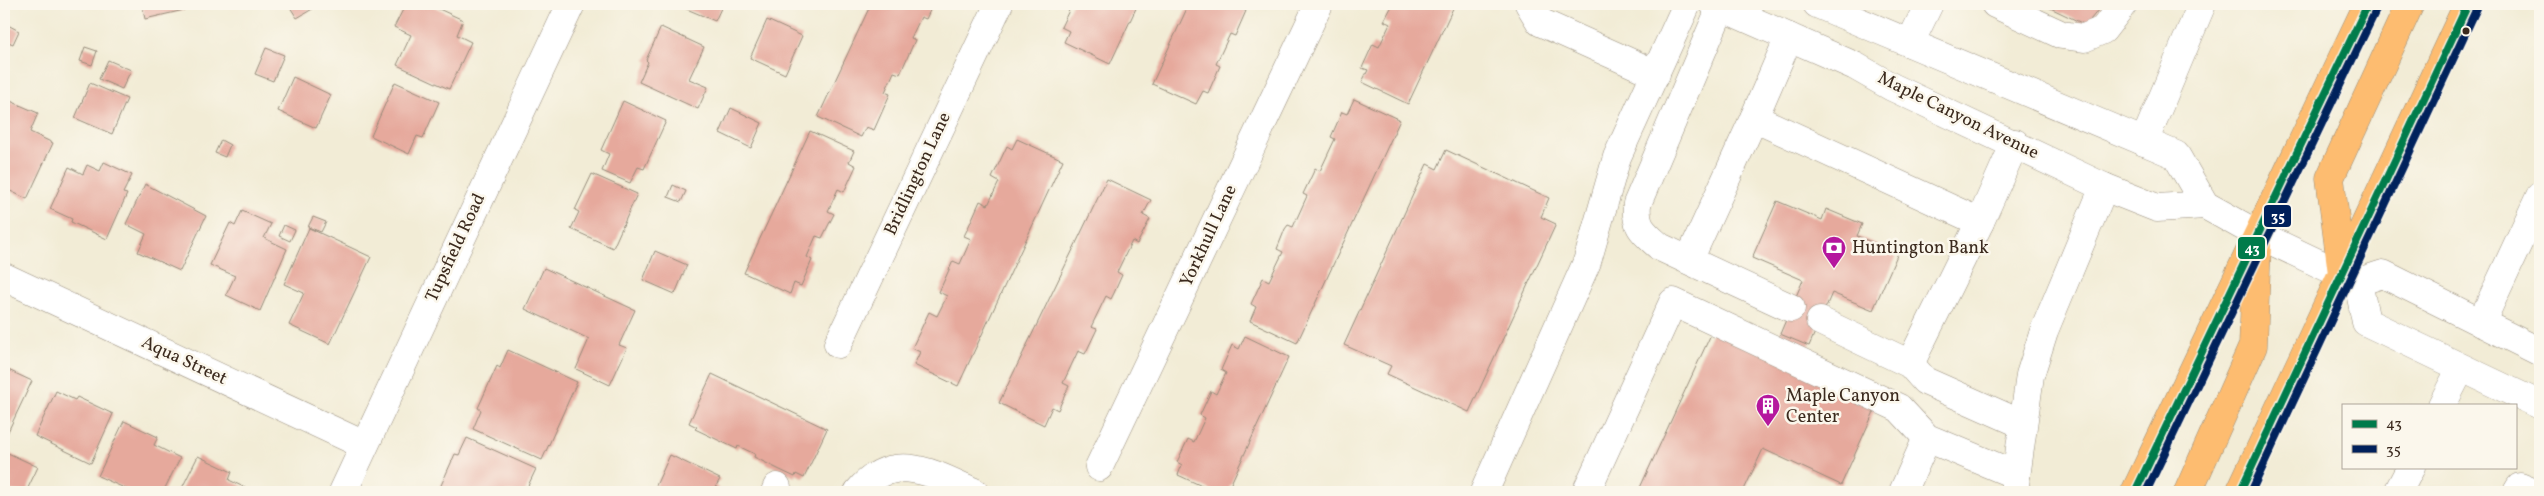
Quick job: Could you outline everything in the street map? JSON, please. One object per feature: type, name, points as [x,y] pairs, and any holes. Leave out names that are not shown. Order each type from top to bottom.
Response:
[{"type":"main road","points":[[2135,492],[2368,4]]},
{"type":"main road","points":[[2350,278],[2330,178],[2410,4]]},
{"type":"main road","points":[[2240,492],[2350,278],[2468,4]]},
{"type":"main road","points":[[2188,492],[2253,346],[2257,234]]},
{"type":"street","name":"Tupsfield Road","points":[[343,492],[571,4]]},
{"type":"street","name":"Bridlington Lane","points":[[838,344],[999,4]]},
{"type":"street","name":"Yorkhull Lane","points":[[1099,467],[1319,4]]},
{"type":"street","points":[[1529,4],[1540,22],[1656,74]]},
{"type":"street","points":[[1484,492],[1587,262],[1617,157],[1688,4]]},
{"type":"street","points":[[1816,4],[2176,155],[2205,205],[2257,234],[2350,278],[2383,274],[2540,352]]},
{"type":"street","points":[[1910,43],[1929,4]]},
{"type":"street","points":[[1995,4],[2062,35],[2084,38],[2103,30],[2123,4]]},
{"type":"street","points":[[2144,142],[2202,4]]},
{"type":"street","points":[[1718,5],[1637,204],[1636,219],[1643,232],[1660,246],[1791,308]]},
{"type":"street","name":"Maple Canyon Avenue","points":[[1718,5],[1855,66],[1892,87],[2104,186],[2157,208],[2205,205]]},
{"type":"street","points":[[1689,260],[1754,118],[1788,37]]},
{"type":"street","points":[[1754,118],[1980,222]]},
{"type":"street","points":[[1910,364],[1980,222],[2015,143]]},
{"type":"street","points":[[1586,492],[1673,302],[1899,408],[1927,438],[2015,484],[2030,375],[2044,331],[2104,186]]},
{"type":"street","points":[[2481,323],[2540,196]]},
{"type":"street","name":"Aqua Street","points":[[4,277],[364,445]]},
{"type":"street","points":[[2350,278],[2366,322],[2540,405]]},
{"type":"street","points":[[1820,321],[1910,364],[1925,380],[2022,424]]},
{"type":"street","points":[[2443,404],[2461,368]]},
{"type":"street","points":[[1903,492],[1927,438]]},
{"type":"street","points":[[858,492],[880,473],[906,466],[932,473],[974,492]]},
{"type":"street","points":[[2398,492],[2410,468]]},
{"type":"street","points":[[2517,492],[2520,487],[2532,492]]},
{"type":"building","points":[[142,4],[183,4],[184,10],[145,19]]},
{"type":"building","points":[[288,4],[311,4],[314,8],[297,18]]},
{"type":"building","points":[[406,4],[428,4],[463,20],[457,35],[471,42],[449,89],[397,65],[411,35],[394,27]]},
{"type":"building","points":[[675,4],[723,4],[715,21]]},
{"type":"building","points":[[871,4],[933,4],[926,19],[921,17],[911,38],[915,40],[900,74],[894,72],[885,92],[890,94],[874,130],[866,127],[861,137],[818,117]]},
{"type":"building","points":[[1072,4],[1138,4],[1110,64],[1064,42],[1069,31],[1061,27]]},
{"type":"building","points":[[1189,4],[1244,4],[1242,9],[1246,11],[1235,36],[1230,34],[1216,64],[1220,66],[1208,93],[1203,91],[1196,104],[1152,84]]},
{"type":"building","points":[[1393,4],[1455,4],[1408,104],[1362,82],[1368,70],[1362,68],[1373,44],[1379,47],[1390,24],[1384,21]]},
{"type":"building","points":[[2042,4],[2103,4],[2086,25]]},
{"type":"building","points":[[767,20],[802,36],[785,74],[750,58]]},
{"type":"building","points":[[6,24],[19,31],[13,44],[4,40]]},
{"type":"building","points":[[661,27],[704,47],[689,79],[708,87],[698,109],[639,82],[648,62],[646,60]]},
{"type":"building","points":[[85,47],[97,51],[92,65],[80,61]]},
{"type":"building","points":[[266,48],[284,55],[273,81],[255,74]]},
{"type":"building","points":[[108,60],[131,70],[122,89],[99,79]]},
{"type":"building","points":[[293,77],[331,95],[316,128],[278,111]]},
{"type":"building","points":[[395,82],[439,102],[423,138],[417,136],[409,154],[371,136]]},
{"type":"building","points":[[90,83],[127,99],[112,134],[75,118]]},
{"type":"building","points":[[1354,99],[1400,120],[1297,343],[1250,321],[1256,307],[1251,304],[1263,278],[1269,281],[1283,252],[1277,249],[1285,229],[1288,225],[1293,227],[1307,196],[1303,194],[1315,168],[1320,171],[1335,139],[1331,137],[1342,112],[1347,114]]},
{"type":"building","points":[[8,100],[38,113],[30,132],[53,143],[27,199],[4,188],[4,110]]},
{"type":"building","points":[[623,101],[666,121],[644,169],[638,167],[630,183],[602,171],[609,154],[601,150]]},
{"type":"building","points":[[731,108],[762,123],[751,148],[720,133]]},
{"type":"building","points":[[810,131],[854,151],[849,162],[856,166],[844,192],[838,189],[828,211],[834,214],[822,238],[816,236],[807,257],[812,260],[801,286],[794,283],[790,294],[744,273]]},
{"type":"building","points":[[1017,139],[1063,160],[958,386],[914,365],[920,352],[912,348],[929,312],[937,316],[947,296],[939,292],[953,261],[960,264],[971,239],[964,236],[980,201],[988,205],[999,182],[992,178],[1007,146],[1012,149]]},
{"type":"building","points":[[221,140],[230,145],[225,157],[215,153]]},
{"type":"building","points":[[1446,150],[1549,198],[1541,217],[1556,224],[1469,412],[1387,374],[1391,366],[1344,345],[1427,164],[1437,169]]},
{"type":"building","points":[[104,162],[132,175],[123,193],[127,194],[107,239],[71,222],[72,219],[50,209],[69,167],[83,174],[87,165],[100,171]]},
{"type":"building","points":[[592,174],[637,194],[613,248],[571,229],[579,212],[575,210]]},
{"type":"building","points":[[1107,179],[1151,200],[1143,215],[1150,219],[1137,244],[1132,241],[1117,272],[1122,275],[1114,293],[1111,299],[1106,296],[1091,327],[1097,329],[1087,350],[1085,354],[1078,351],[1063,383],[1069,386],[1058,410],[1052,407],[1044,425],[999,403]]},
{"type":"building","points":[[145,184],[206,216],[180,271],[138,252],[146,234],[126,224]]},
{"type":"building","points":[[673,185],[686,191],[681,202],[668,197]]},
{"type":"building","name":"Huntington Bank","points":[[1777,201],[1822,220],[1826,209],[1862,224],[1857,236],[1898,253],[1873,310],[1832,293],[1809,346],[1780,334],[1803,280],[1752,258]]},
{"type":"building","points":[[242,211],[271,224],[264,238],[287,249],[260,311],[226,295],[235,276],[210,265],[230,223],[235,226]]},
{"type":"building","points":[[313,217],[326,222],[321,232],[308,227]]},
{"type":"building","points":[[284,225],[295,230],[290,241],[279,236]]},
{"type":"building","points":[[309,228],[371,257],[330,344],[289,325],[304,293],[284,284]]},
{"type":"building","points":[[655,251],[687,265],[675,294],[643,280]]},
{"type":"building","points":[[544,268],[635,310],[619,345],[627,348],[610,385],[576,369],[589,339],[525,309]]},
{"type":"building","name":"Maple Canyon Center","points":[[1713,330],[1877,405],[1841,485],[1763,449],[1743,492],[1638,492]]},
{"type":"building","points":[[1245,336],[1289,357],[1227,492],[1215,492],[1178,475],[1182,465],[1177,462],[1188,439],[1194,442],[1205,418],[1200,415],[1211,391],[1216,394],[1226,373],[1221,370],[1232,345],[1239,349]]},
{"type":"building","points":[[508,350],[577,382],[542,460],[473,429],[481,410],[478,408],[497,366],[500,368]]},
{"type":"building","points":[[4,368],[32,381],[4,440]]},
{"type":"building","points":[[712,374],[827,429],[804,478],[796,474],[795,477],[780,470],[754,457],[755,454],[738,446],[737,449],[695,429],[697,427],[689,423]]},
{"type":"building","points":[[56,391],[75,400],[77,397],[113,414],[91,463],[35,436]]},
{"type":"building","points":[[124,421],[158,437],[154,445],[180,458],[163,492],[133,492],[98,476]]},
{"type":"building","points":[[467,438],[536,469],[525,492],[438,492],[455,454],[459,455]]},
{"type":"building","points":[[8,453],[38,467],[26,492],[4,490],[4,464]]},
{"type":"building","points":[[670,455],[720,479],[716,486],[719,488],[717,492],[653,492]]},
{"type":"building","points":[[198,456],[232,472],[229,480],[254,492],[180,492]]},
{"type":"transit line","name":"43","points":[[2135,492],[2368,4]]},
{"type":"transit line","name":"43","points":[[2240,492],[2468,4]]},
{"type":"transit line","name":"35","points":[[2146,492],[2377,8]]},
{"type":"transit line","name":"35","points":[[2251,492],[2477,8]]},
{"type":"place","name":"Huntington Bank","points":[[1834,269]]},
{"type":"place","name":"Maple Canyon Center","points":[[1768,427]]}]
